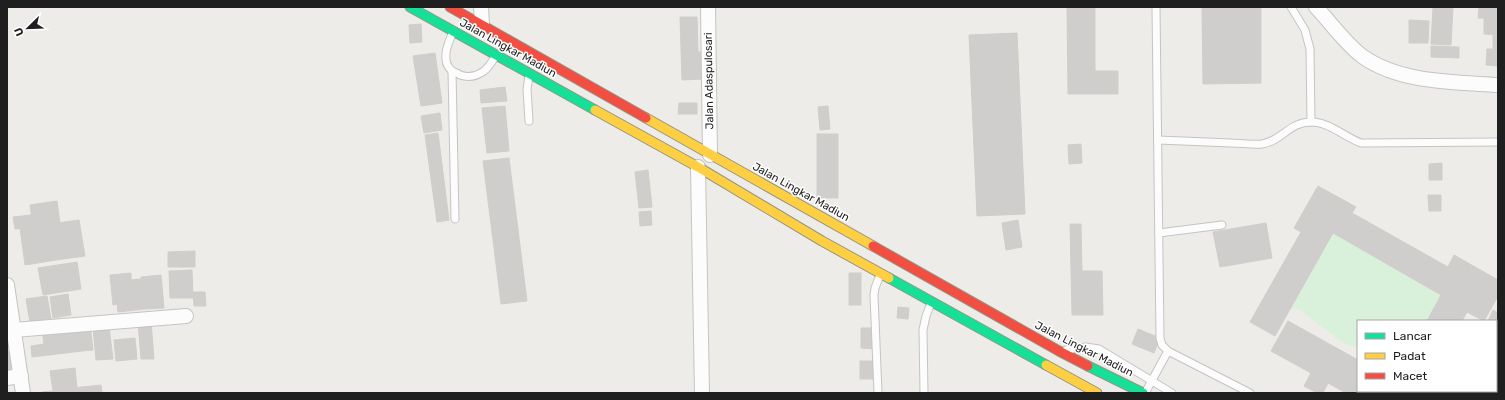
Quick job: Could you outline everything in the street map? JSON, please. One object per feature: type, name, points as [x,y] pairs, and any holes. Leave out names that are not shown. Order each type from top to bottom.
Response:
[{"type":"main road","name":"Jalan Lingkar Madiun","points":[[410,7],[698,167],[822,241],[1097,393]]},
{"type":"main road","name":"Jalan Lingkar Madiun","points":[[450,7],[1059,351],[1144,393]]},
{"type":"street","points":[[481,7],[482,25]]},
{"type":"street","name":"Jalan Adaspulosari","points":[[708,7],[710,155]]},
{"type":"street","points":[[1316,7],[1362,56],[1384,68],[1411,76],[1428,79],[1498,85]]},
{"type":"street","points":[[698,167],[702,393]]},
{"type":"street","points":[[7,285],[14,377],[23,393]]},
{"type":"street","points":[[12,336],[186,316]]},
{"type":"lane","points":[[1156,7],[1160,338],[1162,345],[1168,351],[1250,393]]},
{"type":"lane","points":[[1291,7],[1305,30],[1310,50],[1312,122]]},
{"type":"lane","points":[[453,32],[446,48],[446,58],[452,71],[455,219]]},
{"type":"lane","points":[[452,71],[466,77],[472,77],[485,70],[496,55]]},
{"type":"lane","points":[[529,121],[527,89],[530,74]]},
{"type":"lane","points":[[1158,140],[1262,144],[1281,136],[1290,128],[1300,123],[1312,122],[1324,124],[1351,140],[1361,143],[1498,142]]},
{"type":"lane","points":[[1159,233],[1222,225]]},
{"type":"lane","points":[[878,393],[874,295],[881,273]]},
{"type":"lane","points":[[924,393],[923,330],[926,316],[932,301]]},
{"type":"lane","points":[[1059,351],[1086,347],[1099,349],[1172,393]]},
{"type":"lane","points":[[1144,393],[1152,382],[1168,351]]},
{"type":"green space","points":[[1333,233],[1441,295],[1428,320],[1357,320],[1357,348],[1345,344],[1298,309],[1291,309]]},
{"type":"building","points":[[1067,7],[1095,7],[1095,71],[1118,71],[1118,94],[1068,94]]},
{"type":"building","points":[[1202,7],[1261,7],[1261,83],[1203,84]]},
{"type":"building","points":[[1433,7],[1453,7],[1451,45],[1431,44]]},
{"type":"building","points":[[1479,7],[1498,7],[1498,18],[1478,18]]},
{"type":"building","points":[[680,17],[697,17],[698,52],[702,52],[703,79],[682,80]]},
{"type":"building","points":[[1484,18],[1498,19],[1498,35],[1484,34]]},
{"type":"building","points":[[1409,20],[1429,21],[1428,43],[1409,43]]},
{"type":"building","points":[[421,24],[422,42],[410,43],[409,25]]},
{"type":"building","points":[[1017,33],[1025,214],[977,216],[969,35]]},
{"type":"building","points":[[1493,35],[1498,35],[1498,49],[1493,48]]},
{"type":"building","points":[[1431,46],[1459,47],[1459,58],[1431,57]]},
{"type":"building","points":[[1487,49],[1498,49],[1498,66],[1486,65]]},
{"type":"building","points":[[435,53],[442,103],[421,106],[413,56]]},
{"type":"building","points":[[505,87],[507,101],[481,103],[480,90]]},
{"type":"building","points":[[679,103],[697,103],[697,114],[678,114]]},
{"type":"building","points":[[505,106],[509,151],[487,153],[482,108]]},
{"type":"building","points":[[828,106],[830,129],[820,130],[818,107]]},
{"type":"building","points":[[440,113],[442,130],[424,133],[421,116]]},
{"type":"building","points":[[438,133],[449,220],[437,222],[425,135]]},
{"type":"building","points":[[817,134],[838,134],[838,198],[817,198]]},
{"type":"building","points":[[1081,144],[1082,163],[1069,164],[1068,145]]},
{"type":"building","points":[[509,158],[527,301],[501,304],[483,161]]},
{"type":"building","points":[[1442,163],[1442,180],[1429,180],[1429,164]]},
{"type":"building","points":[[648,170],[652,207],[639,208],[635,172]]},
{"type":"building","points":[[1318,186],[1356,207],[1352,213],[1448,267],[1454,255],[1498,280],[1498,296],[1485,320],[1467,312],[1463,320],[1428,320],[1441,295],[1333,233],[1275,336],[1250,322],[1301,232],[1294,228]]},
{"type":"building","points":[[1428,195],[1441,195],[1441,211],[1429,211]]},
{"type":"building","points":[[57,201],[60,223],[33,227],[30,205]]},
{"type":"building","points":[[651,211],[652,225],[640,226],[639,212]]},
{"type":"building","points":[[31,215],[33,227],[15,229],[13,217]]},
{"type":"building","points":[[79,220],[85,256],[56,260],[51,224]]},
{"type":"building","points":[[1018,220],[1022,247],[1006,250],[1002,223]]},
{"type":"building","points":[[1266,223],[1272,258],[1220,267],[1213,232]]},
{"type":"building","points":[[51,224],[56,260],[25,265],[20,228]]},
{"type":"building","points":[[1070,224],[1081,224],[1082,271],[1102,271],[1103,315],[1072,315]]},
{"type":"building","points":[[195,251],[195,267],[168,267],[168,252]]},
{"type":"building","points":[[77,262],[81,289],[43,295],[38,268]]},
{"type":"building","points":[[192,270],[193,298],[170,298],[169,271]]},
{"type":"building","points":[[131,273],[131,280],[141,279],[144,309],[118,312],[117,304],[113,305],[110,275]]},
{"type":"building","points":[[849,273],[861,273],[861,305],[849,305]]},
{"type":"building","points":[[161,275],[164,308],[144,309],[141,277]]},
{"type":"building","points":[[193,292],[205,292],[206,306],[194,306]]},
{"type":"building","points":[[68,294],[71,315],[53,318],[50,297]]},
{"type":"building","points":[[47,296],[51,319],[30,322],[26,299]]},
{"type":"building","points":[[898,307],[909,308],[908,319],[897,318]]},
{"type":"building","points":[[1493,310],[1498,313],[1497,349],[1497,320],[1488,320]]},
{"type":"building","points":[[151,321],[154,359],[141,359],[138,322]]},
{"type":"building","points":[[1288,321],[1357,359],[1357,392],[1382,392],[1346,393],[1328,383],[1323,393],[1317,393],[1304,386],[1311,373],[1271,351]]},
{"type":"building","points":[[90,325],[93,350],[82,351],[80,326]]},
{"type":"building","points":[[80,326],[82,351],[32,357],[31,346],[44,344],[42,330]]},
{"type":"building","points":[[109,327],[113,359],[96,360],[93,328]]},
{"type":"building","points":[[861,328],[874,328],[874,349],[861,348]]},
{"type":"building","points":[[1138,329],[1160,338],[1154,353],[1132,344]]},
{"type":"building","points":[[135,338],[137,359],[116,361],[114,340]]},
{"type":"building","points":[[7,350],[12,371],[7,372]]},
{"type":"building","points":[[860,361],[875,361],[875,379],[860,379]]},
{"type":"building","points":[[75,368],[77,388],[53,391],[50,371]]},
{"type":"building","points":[[101,385],[102,393],[73,393],[73,388]]},
{"type":"building","points":[[73,388],[73,393],[42,392],[53,391]]},
{"type":"building","points":[[1388,392],[1422,392],[1422,393]]},
{"type":"traffic: fast","points":[[410,7],[595,110]]},
{"type":"traffic: fast","points":[[889,278],[1046,365]]},
{"type":"traffic: fast","points":[[1088,366],[1143,393]]},
{"type":"traffic: slow","points":[[595,110],[698,167],[822,241],[889,278]]},
{"type":"traffic: slow","points":[[646,118],[873,246]]},
{"type":"traffic: slow","points":[[1046,365],[1097,393]]},
{"type":"traffic: jam","points":[[450,7],[646,118]]},
{"type":"traffic: jam","points":[[873,246],[1088,366]]}]
